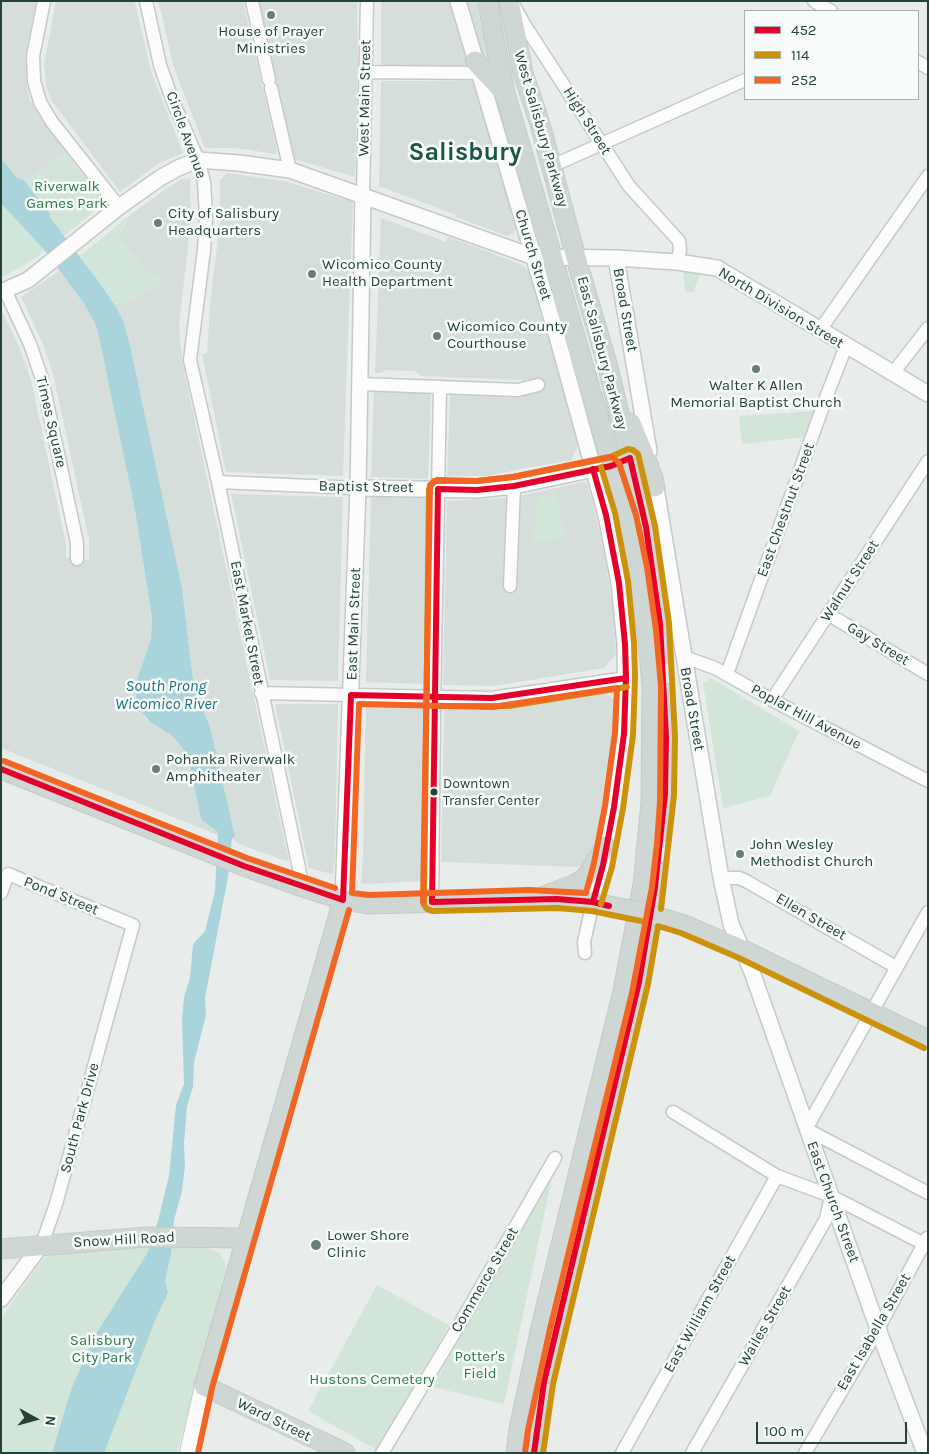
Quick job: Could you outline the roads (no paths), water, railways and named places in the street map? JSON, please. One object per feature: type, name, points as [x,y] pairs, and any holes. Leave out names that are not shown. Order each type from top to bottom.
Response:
[{"type":"main road","name":"West Salisbury Parkway","points":[[488,1],[505,93],[553,257]]},
{"type":"main road","name":"West Salisbury Parkway","points":[[511,1],[523,73],[540,124],[576,257]]},
{"type":"main road","points":[[477,67],[505,93]]},
{"type":"main road","name":"East Salisbury Parkway","points":[[516,1453],[519,1428],[541,1327],[623,991],[643,885],[651,802],[652,686],[647,631],[636,559],[627,517],[602,467],[553,257]]},
{"type":"main road","name":"East Salisbury Parkway","points":[[534,1453],[544,1382],[638,982],[656,887],[665,794],[666,737],[660,624],[646,527],[608,367],[576,257]]},
{"type":"main road","points":[[608,367],[650,467],[655,487]]},
{"type":"main road","points":[[1,770],[244,866],[343,900],[368,904],[535,899],[601,904],[643,912],[684,925],[743,950],[928,1040]]},
{"type":"main road","points":[[535,899],[573,885],[585,878],[606,846]]},
{"type":"main road","name":"East Main Street","points":[[189,1453],[204,1386],[343,900]]},
{"type":"main road","name":"Snow Hill Road","points":[[1,1249],[42,1244],[146,1237],[246,1238]]},
{"type":"main road","name":"Ward Street","points":[[204,1386],[345,1453]]},
{"type":"main road","points":[[508,1453],[519,1428]]},
{"type":"street","points":[[44,1],[34,56],[34,81],[40,102],[52,122],[120,207]]},
{"type":"street","name":"Circle Avenue","points":[[146,1],[160,65],[198,160],[204,182],[206,216],[204,250],[190,360]]},
{"type":"street","points":[[252,1],[290,170]]},
{"type":"street","name":"West Main Street","points":[[363,195],[367,1]]},
{"type":"street","name":"Church Street","points":[[458,1],[534,257],[602,467],[606,515],[619,583],[625,644],[624,734],[614,807],[606,846],[601,904],[584,942],[585,953]]},
{"type":"street","name":"High Street","points":[[511,1],[629,186],[679,241],[680,250],[676,262]]},
{"type":"street","points":[[814,1],[830,10]]},
{"type":"street","points":[[366,72],[477,67]]},
{"type":"street","points":[[552,166],[744,80]]},
{"type":"street","points":[[3,291],[28,280],[120,207],[160,178],[198,160]]},
{"type":"street","name":"North Division Street","points":[[198,160],[290,170],[534,257],[616,258],[676,262],[717,268],[928,394]]},
{"type":"street","points":[[820,330],[927,179]]},
{"type":"street","name":"East Main Street","points":[[343,900],[358,488],[363,195]]},
{"type":"street","name":"Broad Street","points":[[616,258],[721,878],[731,924],[743,950]]},
{"type":"street","name":"Times Square","points":[[3,291],[30,344],[42,379],[77,542],[76,559]]},
{"type":"street","points":[[893,373],[928,328]]},
{"type":"street","name":"East Chestnut Street","points":[[727,674],[846,346]]},
{"type":"street","name":"East Market Street","points":[[190,360],[218,482],[303,887]]},
{"type":"street","points":[[360,384],[518,390],[538,385]]},
{"type":"street","points":[[432,902],[440,387]]},
{"type":"street","name":"Baptist Street","points":[[218,482],[358,488],[477,490],[514,486],[602,467],[630,458]]},
{"type":"street","name":"Walnut Street","points":[[772,700],[928,461]]},
{"type":"street","points":[[510,586],[514,486]]},
{"type":"street","name":"Gay Street","points":[[828,614],[928,674]]},
{"type":"street","name":"Poplar Hill Avenue","points":[[684,657],[702,662],[727,674],[772,700],[928,781]]},
{"type":"street","points":[[261,692],[508,697],[626,678]]},
{"type":"street","name":"Pond Street","points":[[1,894],[8,874],[133,925]]},
{"type":"street","name":"Ellen Street","points":[[721,878],[738,878],[746,881],[896,967]]},
{"type":"street","points":[[928,912],[806,1129],[928,1193]]},
{"type":"street","name":"South Park Drive","points":[[1,1299],[42,1244],[59,1195],[133,925]]},
{"type":"street","name":"East Church Street","points":[[743,950],[878,1329],[925,1453]]},
{"type":"street","points":[[673,1112],[777,1176],[831,1196],[926,1243]]},
{"type":"street","name":"Commerce Street","points":[[382,1453],[458,1327],[555,1158]]},
{"type":"street","name":"East William Street","points":[[622,1453],[777,1176]]},
{"type":"street","name":"Wailes Street","points":[[692,1453],[826,1219],[831,1196]]},
{"type":"street","name":"East Isabella Street","points":[[804,1453],[878,1329],[926,1243]]},
{"type":"water","name":"South Prong Wicomico River","points":[[1,158],[17,178],[24,180],[50,214],[49,216],[116,307],[124,323],[182,588],[194,688],[210,727],[235,837],[232,838],[228,877],[205,998],[206,1015],[194,1062],[193,1087],[187,1106],[184,1144],[185,1166],[182,1191],[174,1220],[171,1253],[165,1281],[168,1293],[156,1318],[104,1453],[52,1453],[71,1390],[93,1339],[148,1252],[158,1221],[169,1176],[176,1105],[184,1084],[182,1021],[184,997],[190,978],[193,944],[205,931],[215,891],[218,832],[201,819],[188,758],[181,746],[171,735],[151,723],[137,704],[135,685],[151,639],[152,618],[135,510],[97,328],[87,308],[45,251],[1,203]]},
{"type":"place","name":"House of Prayer Ministries","points":[[271,15]]},
{"type":"place","name":"City of Salisbury Headquarters","points":[[158,223]]},
{"type":"place","name":"Wicomico County Health Department","points":[[312,274]]},
{"type":"place","name":"Wicomico County Courthouse","points":[[437,336]]},
{"type":"place","name":"Walter K Allen Memorial Baptist Church","points":[[756,369]]},
{"type":"place","name":"Pohanka Riverwalk Amphitheater","points":[[156,769]]},
{"type":"place","name":"Downtown Transfer Center","points":[[434,792]]},
{"type":"place","name":"John Wesley Methodist Church","points":[[740,854]]},
{"type":"place","name":"Lower Shore Clinic","points":[[316,1245]]},
{"type":"district","name":"Salisbury","points":[[465,153]]},
{"type":"park label","name":"Riverwalk Games Park","points":[[67,196]]},
{"type":"park label","name":"Salisbury City Park","points":[[102,1350]]},
{"type":"park label","name":"Potter's Field","points":[[480,1366]]},
{"type":"park label","name":"Hustons Cemetery","points":[[372,1380]]}]
